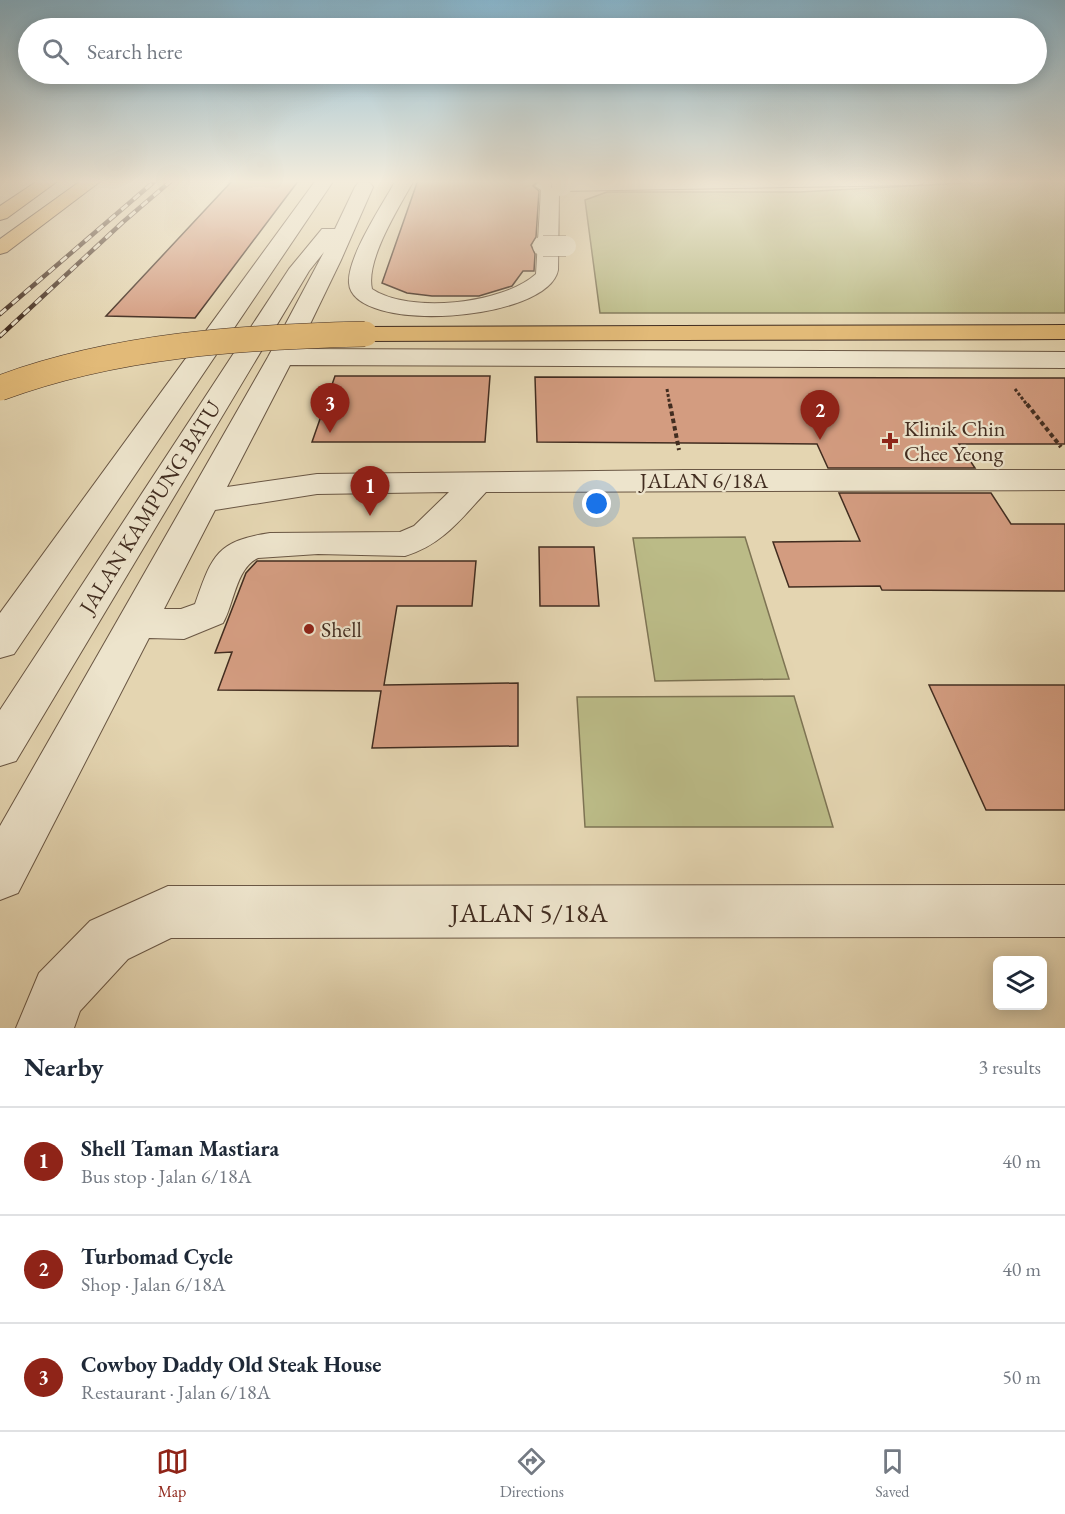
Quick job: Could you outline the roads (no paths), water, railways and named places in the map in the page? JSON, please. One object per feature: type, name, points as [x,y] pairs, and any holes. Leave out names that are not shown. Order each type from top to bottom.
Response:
[{"type":"highway","points":[[0,248],[27,228]]},
{"type":"highway","points":[[0,388],[22,379],[114,357],[179,345],[265,336],[1065,332]]},
{"type":"street","name":"JALAN KAMPUNG BATU","points":[[0,643],[291,228]]},
{"type":"street","name":"JALAN KAMPUNG BATU","points":[[0,747],[300,269],[332,228]]},
{"type":"street","points":[[0,875],[281,357],[346,228]]},
{"type":"street","points":[[380,228],[365,258],[359,283],[361,291],[369,299],[394,307],[465,308],[501,302],[536,288],[547,274],[549,228]]},
{"type":"street","points":[[365,334],[508,313],[546,304],[559,293],[567,261],[560,228]]},
{"type":"street","points":[[543,246],[567,261]]},
{"type":"street","points":[[331,260],[365,258]]},
{"type":"street","points":[[281,357],[1065,360]]},
{"type":"street","name":"JALAN 6/18A","points":[[201,502],[317,484],[685,480],[1065,480]]},
{"type":"street","points":[[136,623],[184,624],[210,613],[228,566],[241,551],[265,544],[405,544],[426,534],[478,482]]},
{"type":"street","name":"JALAN 5/18A","points":[[45,1028],[59,993],[109,940],[168,912],[1065,911]]},
{"type":"railway","points":[[0,314],[100,228]]},
{"type":"railway","points":[[0,336],[117,228]]},
{"type":"place","name":"Cowboy Daddy Old Steak House","points":[[330,433]]},
{"type":"place","name":"Turbomad Cycle","points":[[820,440]]},
{"type":"place","name":"Klinik Chin Chee Yeong","points":[[890,441]]},
{"type":"place","name":"Shell Taman Mastiara","points":[[370,516]]},
{"type":"place","name":"Shell","points":[[309,629]]}]
